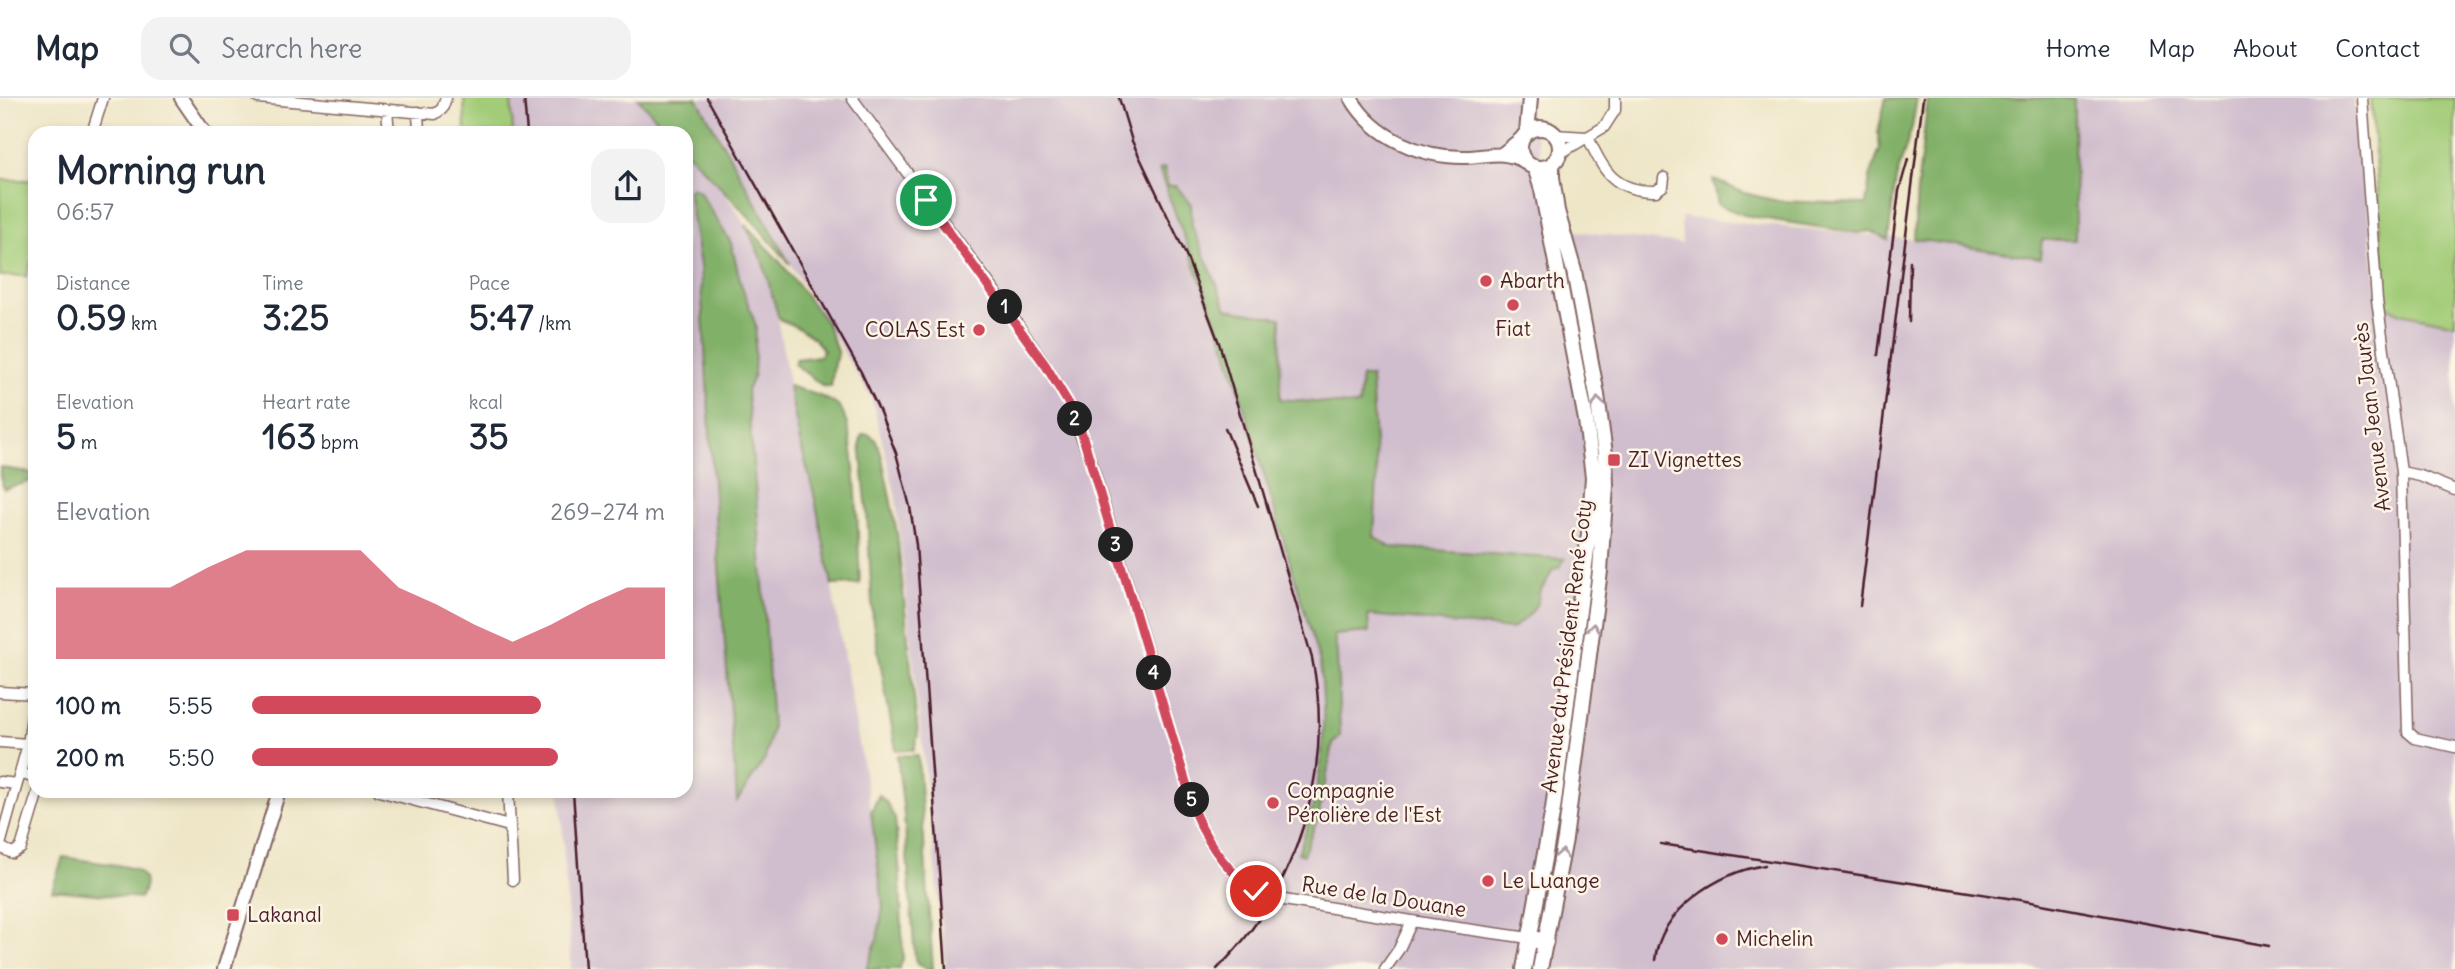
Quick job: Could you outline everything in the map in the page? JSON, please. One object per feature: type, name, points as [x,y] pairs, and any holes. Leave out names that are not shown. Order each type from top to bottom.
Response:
[{"type":"main road","points":[[1530,98],[1550,132],[1559,144],[1556,159],[1541,168],[1530,164],[1520,149],[1525,135],[1530,98]]},
{"type":"main road","points":[[1525,135],[1536,129],[1550,132]]},
{"type":"main road","name":"Avenue du Président René Coty","points":[[1524,969],[1537,940],[1568,812],[1600,571],[1606,486],[1597,395],[1583,312],[1557,211],[1552,177],[1556,159]]},
{"type":"main road","name":"Avenue du Président René Coty","points":[[1530,164],[1542,190],[1586,420],[1593,477],[1589,534],[1537,940],[1540,969]]},
{"type":"street","points":[[94,126],[103,98]]},
{"type":"street","points":[[181,98],[200,126]]},
{"type":"street","points":[[258,98],[316,101],[435,114],[442,109],[446,98]]},
{"type":"street","name":"Rue de la Douane","points":[[852,98],[996,293],[1067,401],[1091,461],[1196,816],[1214,850],[1244,883],[1265,895],[1537,940]]},
{"type":"street","points":[[1351,98],[1364,115],[1400,144],[1440,155],[1466,157],[1503,153],[1530,164]]},
{"type":"street","points":[[1556,159],[1588,136],[1597,133],[1611,120],[1615,110],[1615,98]]},
{"type":"street","name":"Avenue Jean Jaurès","points":[[2362,98],[2377,300],[2401,472],[2407,732],[2415,738],[2455,747]]},
{"type":"street","points":[[387,110],[388,126]]},
{"type":"street","points":[[418,113],[419,126]]},
{"type":"street","points":[[1550,132],[1588,136]]},
{"type":"street","points":[[1503,153],[1525,135]]},
{"type":"street","points":[[1588,136],[1602,166],[1626,187],[1656,191],[1663,186],[1664,178]]},
{"type":"street","points":[[2401,472],[2420,476],[2455,490]]},
{"type":"street","points":[[0,692],[28,694]]},
{"type":"street","points":[[0,743],[28,744],[0,846],[12,853],[21,848],[36,798]]},
{"type":"street","points":[[0,782],[28,776]]},
{"type":"street","points":[[224,969],[277,798]]},
{"type":"street","points":[[405,798],[509,826]]},
{"type":"street","points":[[508,798],[513,880]]},
{"type":"street","points":[[1385,969],[1399,949],[1412,921]]},
{"type":"shaded area","points":[[511,98],[638,98],[663,126],[513,126]]},
{"type":"shaded area","points":[[699,98],[1526,98],[1559,229],[1682,244],[1681,217],[1929,241],[2040,258],[2052,98],[2353,98],[2362,153],[2378,304],[2455,321],[2455,969],[946,969],[896,498],[872,399],[708,128]]},
{"type":"shaded area","points":[[693,158],[715,179],[746,225],[772,291],[800,442],[825,547],[871,812],[883,906],[878,936],[867,969],[571,969],[560,798],[693,798]]},
{"type":"green space","points":[[464,98],[511,98],[513,126],[465,126]]},
{"type":"green space","points":[[638,98],[697,98],[790,264],[693,158],[693,126],[663,126]]},
{"type":"green space","points":[[1886,98],[1917,98],[1912,127],[1896,179],[1888,240],[1871,231],[1858,233],[1779,221],[1744,215],[1718,205],[1713,179],[1744,193],[1778,201],[1866,204],[1870,177],[1880,148],[1878,132]]},
{"type":"green space","points":[[1928,98],[2074,98],[2075,240],[2042,240],[2040,258],[1914,239]]},
{"type":"green space","points":[[2371,98],[2455,98],[2455,324],[2401,313],[2386,305]]},
{"type":"green space","points":[[1164,168],[1168,186],[1176,186],[1191,204],[1192,226],[1227,309],[1281,318],[1280,399],[1359,406],[1361,377],[1371,377],[1377,478],[1374,536],[1390,547],[1565,559],[1560,567],[1552,570],[1539,592],[1534,609],[1511,629],[1368,615],[1369,632],[1334,635],[1340,736],[1333,744],[1318,818],[1303,855],[1298,853],[1313,807],[1321,760],[1323,711],[1320,663],[1227,350],[1159,170]]},
{"type":"green space","points":[[0,180],[28,180],[27,276],[0,276]]},
{"type":"green space","points":[[693,188],[699,191],[731,243],[741,284],[756,326],[754,374],[747,391],[772,728],[765,759],[737,801],[715,515],[700,266],[693,223]]},
{"type":"green space","points":[[746,225],[781,263],[826,322],[838,354],[831,387],[823,386],[794,364],[796,359],[820,356],[823,350],[809,335],[779,319],[763,263]]},
{"type":"green space","points":[[789,386],[834,403],[845,419],[853,463],[860,584],[832,585]]},
{"type":"green space","points":[[868,434],[876,440],[882,457],[897,533],[918,735],[914,750],[896,750],[873,623],[860,443],[862,435]]},
{"type":"green space","points":[[0,467],[28,473],[28,482],[4,489]]},
{"type":"green space","points":[[918,755],[933,969],[917,964],[915,958],[897,756]]},
{"type":"green space","points":[[879,795],[887,803],[895,819],[903,959],[899,969],[867,969],[878,936],[883,906],[871,812]]},
{"type":"green space","points":[[63,857],[120,865],[136,870],[144,880],[140,898],[52,890]]},
{"type":"railway","points":[[524,98],[526,126]]},
{"type":"railway","points":[[707,98],[861,372],[896,453],[910,507],[916,545],[946,969]]},
{"type":"railway","points":[[1119,98],[1132,141],[1186,255],[1219,343],[1312,658],[1318,700],[1318,742],[1313,784],[1289,865],[1269,903],[1245,937],[1217,969]]},
{"type":"railway","points":[[1860,606],[1923,98]]},
{"type":"railway","points":[[1878,355],[1899,191],[1908,159]]},
{"type":"railway","points":[[1909,322],[1910,261]]},
{"type":"railway","points":[[1225,428],[1258,506]]},
{"type":"railway","points":[[573,798],[585,969]]},
{"type":"railway","points":[[1661,844],[2020,900],[2269,946]]},
{"type":"railway","points":[[1655,960],[1668,925],[1695,896],[1729,876],[1765,865]]},
{"type":"place","name":"Abarth","points":[[1486,281]]},
{"type":"place","name":"Fiat","points":[[1513,305]]},
{"type":"place","name":"COLAS Est","points":[[979,330]]},
{"type":"place","name":"ZI Vignettes","points":[[1614,460]]},
{"type":"place","name":"Compagnie Pérolière de l'Est","points":[[1273,803]]},
{"type":"place","name":"Le Luange","points":[[1488,881]]},
{"type":"place","name":"Lakanal","points":[[233,915]]},
{"type":"place","name":"Michelin","points":[[1722,939]]},
{"type":"route","points":[[926,200],[996,293],[1067,401],[1091,461],[1196,816],[1214,850],[1238,877],[1256,891]]}]
